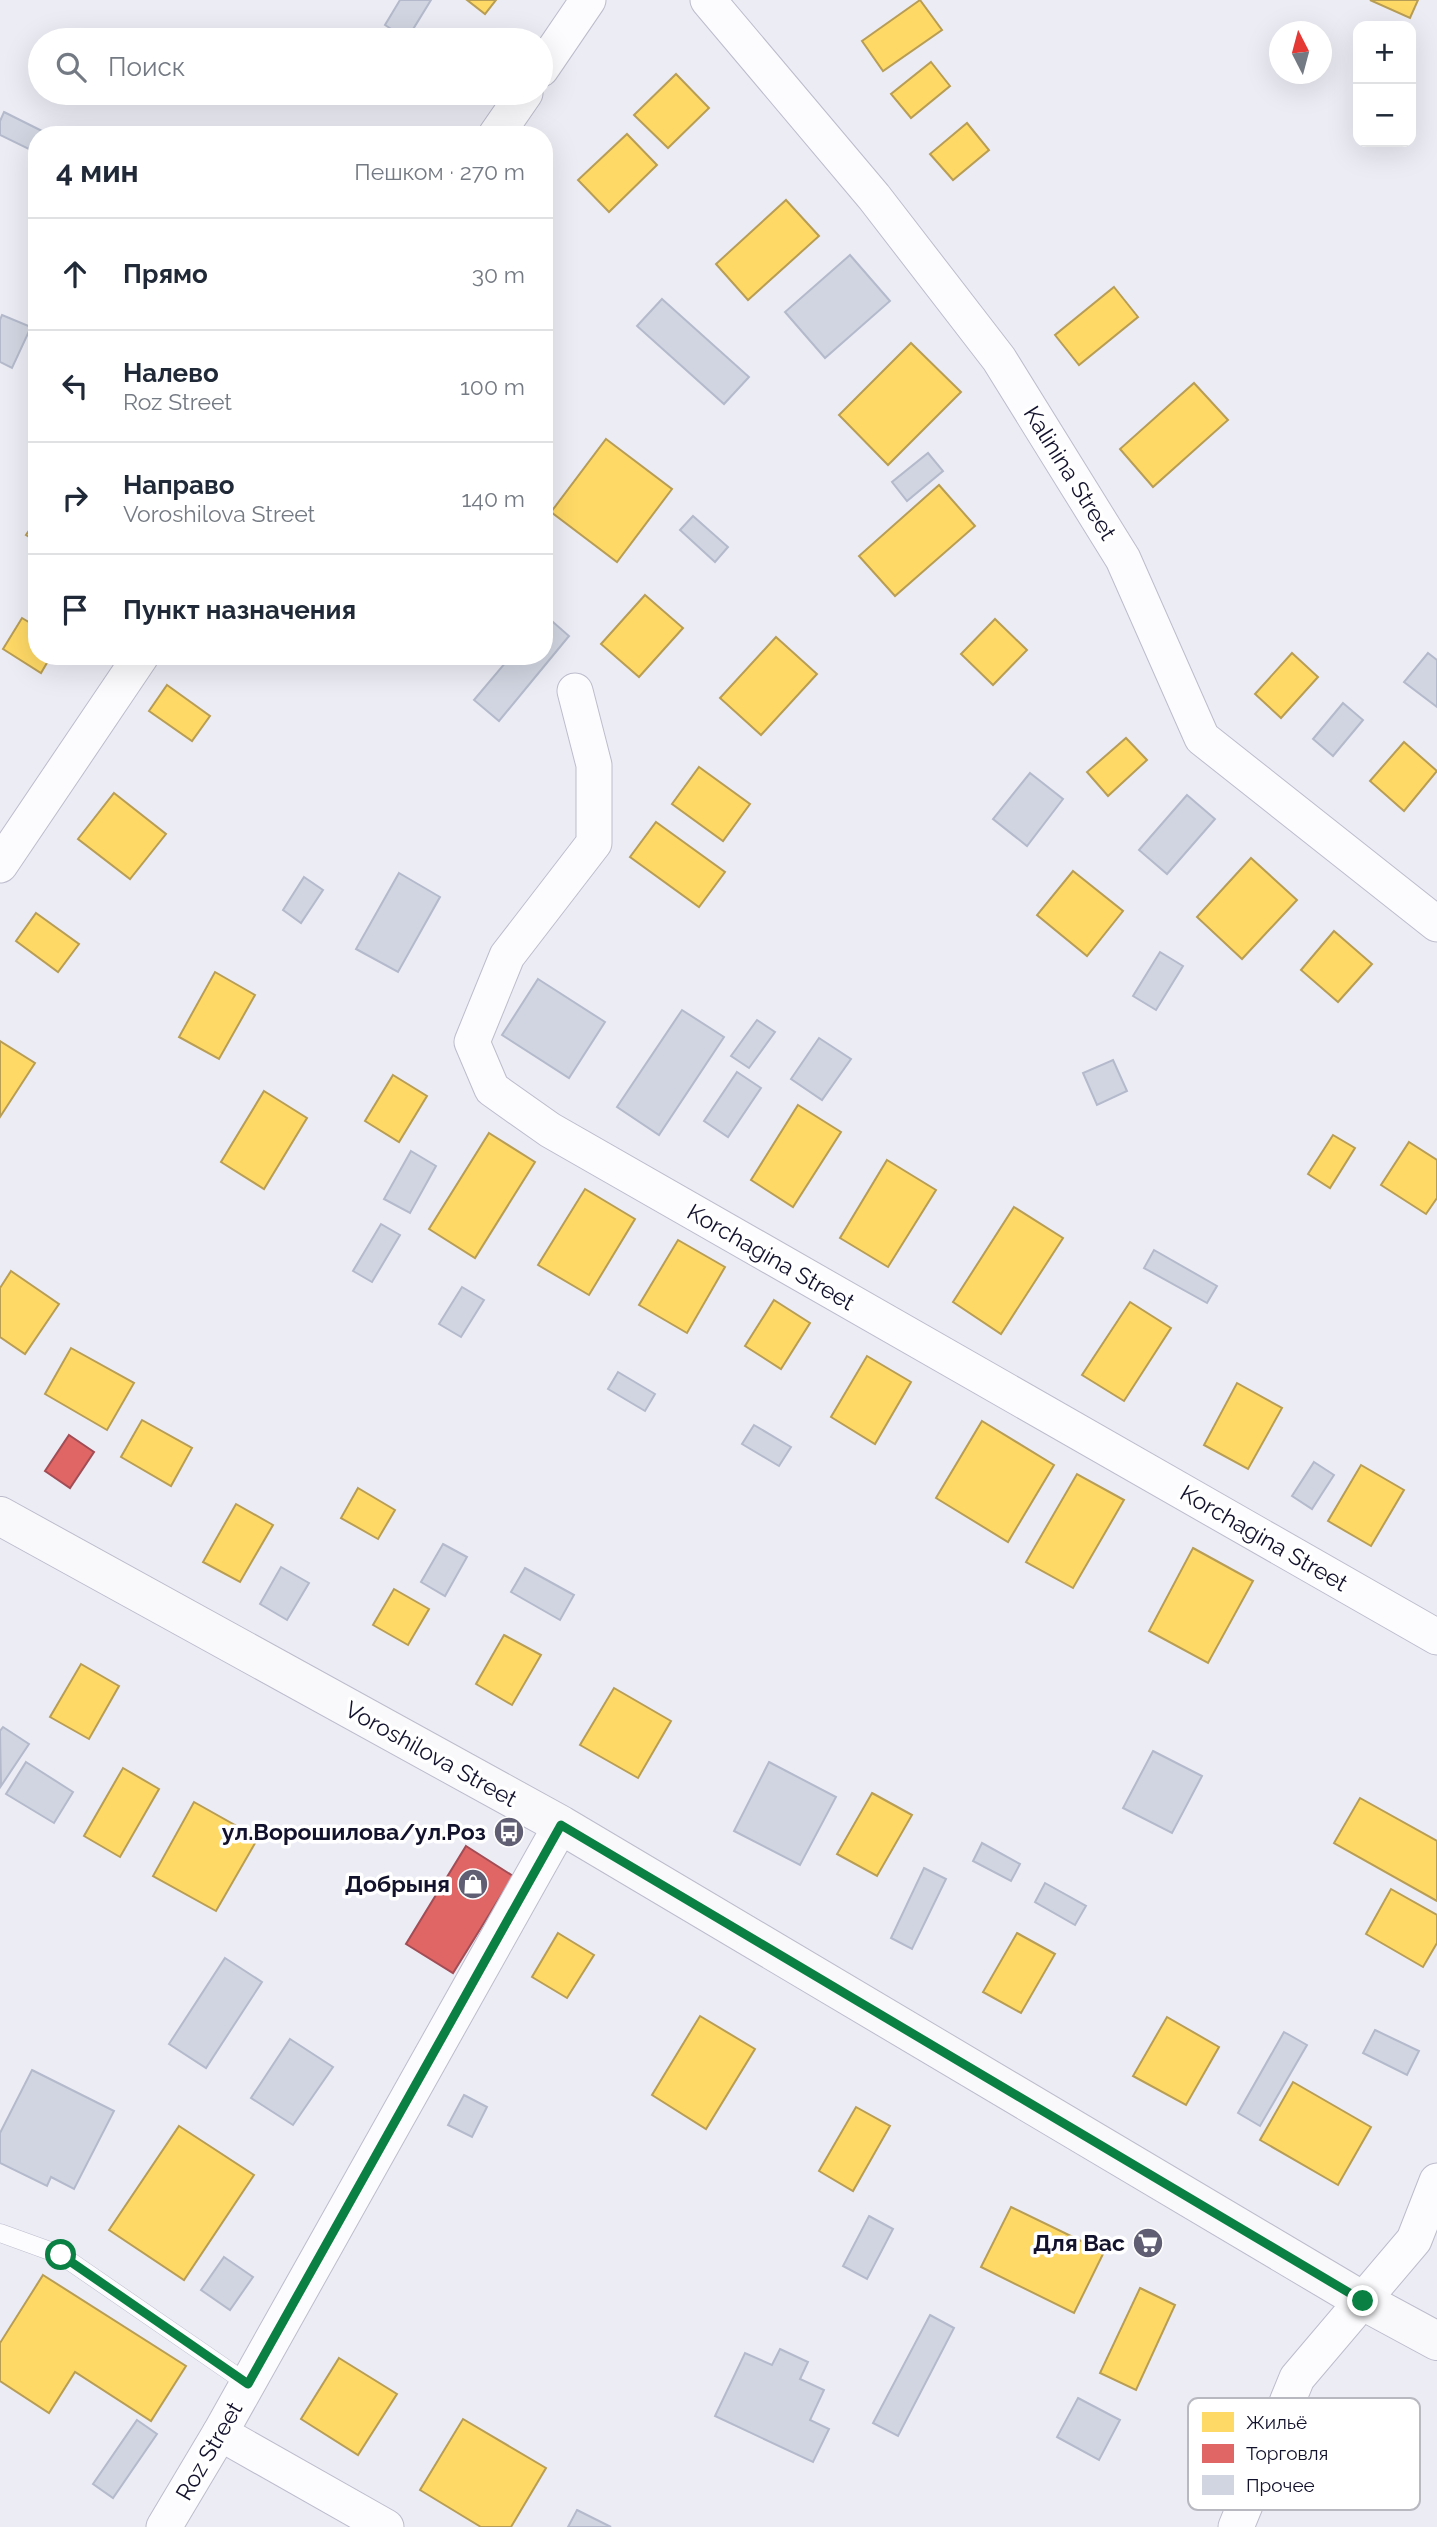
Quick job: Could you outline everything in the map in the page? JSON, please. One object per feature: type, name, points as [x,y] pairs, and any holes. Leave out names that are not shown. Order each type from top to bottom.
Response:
[{"type":"main road","name":"Voroshilova Street","points":[[0,1516],[561,1825],[1363,2301],[1437,2341]]},
{"type":"street","points":[[553,51],[588,0]]},
{"type":"street","name":"Kalinina Street","points":[[708,0],[874,197],[999,359],[1123,559],[1202,738],[1437,924]]},
{"type":"street","points":[[502,126],[517,105]]},
{"type":"street","points":[[0,865],[135,665]]},
{"type":"street","name":"Korchagina Street","points":[[575,691],[594,765],[594,843],[508,956],[487,1005],[472,1042],[492,1089],[562,1137],[1437,1637]]},
{"type":"street","name":"Roz Street","points":[[164,2527],[248,2384],[561,1825]]},
{"type":"street","points":[[1289,2398],[1297,2378],[1414,2240],[1437,2181]]},
{"type":"street","points":[[220,2433],[386,2527]]},
{"type":"street","points":[[1236,2527],[1243,2510]]},
{"type":"lane","points":[[0,2233],[61,2255],[248,2384]]},
{"type":"building: Жильё","points":[[467,0],[496,0],[485,14]]},
{"type":"building: Жильё","points":[[920,0],[942,30],[883,71],[862,41]]},
{"type":"building: Жильё","points":[[1370,0],[1418,0],[1410,18]]},
{"type":"building: Жильё","points":[[931,62],[950,86],[911,118],[891,94]]},
{"type":"building: Жильё","points":[[676,74],[709,108],[668,148],[634,115]]},
{"type":"building: Жильё","points":[[967,123],[989,150],[953,180],[930,154]]},
{"type":"building: Жильё","points":[[627,134],[657,165],[609,212],[578,180]]},
{"type":"building: Жильё","points":[[786,200],[819,236],[748,300],[716,264]]},
{"type":"building: Жильё","points":[[1114,287],[1138,317],[1079,365],[1055,335]]},
{"type":"building: Жильё","points":[[911,343],[961,392],[888,465],[839,415]]},
{"type":"building: Жильё","points":[[1194,383],[1228,420],[1153,487],[1120,449]]},
{"type":"building: Жильё","points":[[606,439],[672,489],[617,562],[553,514],[553,509]]},
{"type":"building: Жильё","points":[[939,485],[975,526],[895,596],[859,556]]},
{"type":"building: Жильё","points":[[645,595],[683,628],[639,677],[601,644]]},
{"type":"building: Жильё","points":[[22,618],[28,622],[28,665],[3,649]]},
{"type":"building: Жильё","points":[[995,619],[1027,650],[993,685],[961,654]]},
{"type":"building: Жильё","points":[[776,637],[817,674],[761,735],[720,698]]},
{"type":"building: Жильё","points":[[1292,653],[1318,677],[1281,718],[1255,694]]},
{"type":"building: Жильё","points":[[28,665],[46,665],[41,673]]},
{"type":"building: Жильё","points":[[167,685],[210,716],[192,741],[149,711]]},
{"type":"building: Жильё","points":[[1126,738],[1147,760],[1108,796],[1087,772]]},
{"type":"building: Жильё","points":[[1404,742],[1437,771],[1404,811],[1370,781]]},
{"type":"building: Жильё","points":[[699,767],[750,804],[723,841],[672,804]]},
{"type":"building: Жильё","points":[[114,793],[166,834],[130,879],[78,839]]},
{"type":"building: Жильё","points":[[656,822],[725,872],[699,907],[630,857]]},
{"type":"building: Жильё","points":[[1251,858],[1297,900],[1242,959],[1197,917]]},
{"type":"building: Жильё","points":[[1073,871],[1123,911],[1087,956],[1037,915]]},
{"type":"building: Жильё","points":[[36,913],[79,944],[58,972],[16,941]]},
{"type":"building: Жильё","points":[[1334,931],[1372,964],[1338,1002],[1301,970]]},
{"type":"building: Жильё","points":[[215,972],[255,995],[219,1059],[179,1037]]},
{"type":"building: Жильё","points":[[0,1041],[35,1063],[0,1117]]},
{"type":"building: Жильё","points":[[393,1075],[427,1096],[399,1142],[365,1121]]},
{"type":"building: Жильё","points":[[264,1091],[307,1118],[264,1189],[221,1162]]},
{"type":"building: Жильё","points":[[798,1105],[841,1132],[793,1207],[751,1180]]},
{"type":"building: Жильё","points":[[489,1133],[535,1162],[475,1258],[429,1229]]},
{"type":"building: Жильё","points":[[1333,1135],[1355,1148],[1330,1188],[1308,1174]]},
{"type":"building: Жильё","points":[[1409,1142],[1437,1160],[1437,1198],[1426,1214],[1381,1185]]},
{"type":"building: Жильё","points":[[887,1160],[936,1190],[888,1267],[840,1238]]},
{"type":"building: Жильё","points":[[585,1189],[635,1219],[589,1295],[538,1265]]},
{"type":"building: Жильё","points":[[1014,1207],[1063,1238],[1001,1334],[953,1302]]},
{"type":"building: Жильё","points":[[678,1240],[725,1267],[687,1333],[639,1305]]},
{"type":"building: Жильё","points":[[11,1271],[59,1304],[25,1354],[0,1337],[0,1288]]},
{"type":"building: Жильё","points":[[774,1300],[810,1323],[781,1369],[745,1346]]},
{"type":"building: Жильё","points":[[1130,1302],[1171,1328],[1124,1401],[1082,1375]]},
{"type":"building: Жильё","points":[[71,1348],[134,1383],[107,1430],[45,1394]]},
{"type":"building: Жильё","points":[[867,1356],[911,1382],[875,1444],[831,1417]]},
{"type":"building: Жильё","points":[[1237,1383],[1282,1408],[1248,1469],[1204,1445]]},
{"type":"building: Жильё","points":[[142,1420],[192,1448],[171,1486],[121,1457]]},
{"type":"building: Жильё","points":[[982,1421],[1054,1465],[1008,1542],[936,1498]]},
{"type":"building: Жильё","points":[[1361,1465],[1404,1490],[1371,1546],[1328,1521]]},
{"type":"building: Жильё","points":[[1077,1474],[1124,1500],[1073,1588],[1026,1562]]},
{"type":"building: Жильё","points":[[358,1488],[395,1510],[378,1539],[341,1518]]},
{"type":"building: Жильё","points":[[236,1504],[273,1525],[240,1582],[203,1562]]},
{"type":"building: Жильё","points":[[1193,1548],[1253,1581],[1208,1663],[1149,1631]]},
{"type":"building: Жильё","points":[[394,1589],[429,1609],[408,1645],[373,1625]]},
{"type":"building: Жильё","points":[[504,1635],[541,1655],[512,1705],[476,1684]]},
{"type":"building: Жильё","points":[[81,1664],[119,1686],[89,1739],[50,1717]]},
{"type":"building: Жильё","points":[[614,1688],[671,1721],[638,1778],[580,1745]]},
{"type":"building: Жильё","points":[[123,1768],[159,1789],[120,1857],[84,1836]]},
{"type":"building: Жильё","points":[[872,1793],[912,1815],[877,1876],[837,1854]]},
{"type":"building: Жильё","points":[[1360,1798],[1437,1841],[1437,1901],[1334,1843]]},
{"type":"building: Жильё","points":[[194,1802],[258,1838],[216,1911],[153,1876]]},
{"type":"building: Жильё","points":[[1391,1889],[1437,1915],[1437,1943],[1423,1967],[1366,1934]]},
{"type":"building: Жильё","points":[[558,1933],[594,1955],[567,1998],[532,1977]]},
{"type":"building: Жильё","points":[[1017,1933],[1055,1954],[1021,2013],[983,1992]]},
{"type":"building: Жильё","points":[[700,2016],[755,2049],[706,2129],[652,2095]]},
{"type":"building: Жильё","points":[[1167,2017],[1219,2047],[1186,2105],[1133,2076]]},
{"type":"building: Жильё","points":[[1293,2082],[1371,2127],[1338,2185],[1260,2140]]},
{"type":"building: Жильё","points":[[856,2107],[890,2126],[853,2191],[819,2171]]},
{"type":"building: Жильё","points":[[179,2126],[254,2175],[184,2280],[109,2230]]},
{"type":"building: Жильё","points":[[1011,2207],[1104,2252],[1074,2313],[981,2267]]},
{"type":"building: Жильё","points":[[43,2275],[186,2366],[151,2421],[75,2372],[49,2413],[0,2381],[0,2343]]},
{"type":"building: Жильё","points":[[1140,2288],[1175,2305],[1136,2390],[1100,2373]]},
{"type":"building: Жильё","points":[[339,2358],[397,2394],[358,2455],[301,2419]]},
{"type":"building: Жильё","points":[[463,2419],[546,2468],[511,2527],[481,2527],[420,2490]]},
{"type":"building: Торговля","points":[[69,1435],[94,1452],[70,1488],[45,1471]]},
{"type":"building: Торговля","points":[[466,1846],[513,1876],[453,1973],[406,1944]]},
{"type":"building: Прочее","points":[[400,0],[431,0],[414,28],[390,28],[385,25]]},
{"type":"building: Прочее","points":[[4,112],[32,126],[28,126],[28,149],[0,135],[0,121]]},
{"type":"building: Прочее","points":[[850,255],[890,301],[825,358],[785,312]]},
{"type":"building: Прочее","points":[[662,299],[749,377],[724,404],[637,326]]},
{"type":"building: Прочее","points":[[2,315],[28,326],[28,333],[12,368],[0,362]]},
{"type":"building: Прочее","points":[[928,453],[943,471],[907,501],[892,482]]},
{"type":"building: Прочее","points":[[693,516],[728,547],[715,562],[680,530]]},
{"type":"building: Прочее","points":[[553,622],[569,636],[553,655]]},
{"type":"building: Прочее","points":[[1428,653],[1437,660],[1437,707],[1404,682]]},
{"type":"building: Прочее","points":[[503,665],[545,665],[499,721],[474,700]]},
{"type":"building: Прочее","points":[[1343,703],[1363,720],[1333,756],[1313,739]]},
{"type":"building: Прочее","points":[[1030,773],[1063,799],[1027,846],[993,819]]},
{"type":"building: Прочее","points":[[1187,795],[1215,819],[1167,874],[1139,850]]},
{"type":"building: Прочее","points":[[399,873],[440,897],[398,972],[356,949]]},
{"type":"building: Прочее","points":[[304,877],[323,890],[301,923],[283,910]]},
{"type":"building: Прочее","points":[[1160,952],[1183,966],[1156,1010],[1133,996]]},
{"type":"building: Прочее","points":[[538,979],[605,1022],[569,1078],[502,1035]]},
{"type":"building: Прочее","points":[[682,1010],[724,1037],[659,1135],[617,1107]]},
{"type":"building: Прочее","points":[[757,1020],[775,1032],[749,1068],[731,1056]]},
{"type":"building: Прочее","points":[[819,1038],[851,1059],[822,1100],[791,1079]]},
{"type":"building: Прочее","points":[[1113,1060],[1127,1091],[1097,1105],[1083,1073]]},
{"type":"building: Прочее","points":[[737,1072],[761,1088],[728,1137],[704,1121]]},
{"type":"building: Прочее","points":[[411,1151],[436,1166],[410,1213],[384,1199]]},
{"type":"building: Прочее","points":[[381,1224],[400,1235],[372,1282],[353,1271]]},
{"type":"building: Прочее","points":[[1154,1250],[1217,1286],[1207,1303],[1144,1268]]},
{"type":"building: Прочее","points":[[462,1287],[484,1300],[461,1337],[439,1324]]},
{"type":"building: Прочее","points":[[618,1372],[655,1394],[645,1411],[608,1389]]},
{"type":"building: Прочее","points":[[754,1425],[791,1447],[779,1466],[742,1444]]},
{"type":"building: Прочее","points":[[1314,1462],[1334,1475],[1312,1509],[1292,1496]]},
{"type":"building: Прочее","points":[[443,1544],[467,1557],[445,1596],[421,1582]]},
{"type":"building: Прочее","points":[[281,1567],[309,1583],[287,1620],[260,1604]]},
{"type":"building: Прочее","points":[[525,1568],[574,1595],[560,1620],[511,1592]]},
{"type":"building: Прочее","points":[[3,1727],[29,1744],[1,1786],[0,1731]]},
{"type":"building: Прочее","points":[[1153,1751],[1202,1776],[1172,1833],[1123,1808]]},
{"type":"building: Прочее","points":[[26,1762],[73,1792],[54,1823],[6,1794]]},
{"type":"building: Прочее","points":[[769,1762],[836,1797],[800,1865],[734,1831]]},
{"type":"building: Прочее","points":[[982,1843],[1020,1864],[1011,1881],[973,1861]]},
{"type":"building: Прочее","points":[[924,1868],[946,1879],[912,1949],[891,1938]]},
{"type":"building: Прочее","points":[[1045,1883],[1086,1906],[1075,1925],[1035,1902]]},
{"type":"building: Прочее","points":[[225,1958],[262,1982],[206,2068],[169,2044]]},
{"type":"building: Прочее","points":[[1375,2030],[1419,2051],[1407,2075],[1363,2053]]},
{"type":"building: Прочее","points":[[1284,2032],[1307,2045],[1260,2126],[1238,2113]]},
{"type":"building: Прочее","points":[[290,2039],[333,2067],[293,2125],[251,2098]]},
{"type":"building: Прочее","points":[[32,2070],[114,2111],[74,2189],[51,2177],[47,2186],[0,2163],[0,2133]]},
{"type":"building: Прочее","points":[[464,2095],[487,2107],[472,2137],[448,2125]]},
{"type":"building: Прочее","points":[[869,2216],[893,2229],[867,2279],[843,2266]]},
{"type":"building: Прочее","points":[[224,2257],[253,2277],[230,2310],[201,2290]]},
{"type":"building: Прочее","points":[[930,2315],[954,2328],[898,2436],[873,2423]]},
{"type":"building: Прочее","points":[[780,2349],[808,2362],[800,2379],[824,2390],[810,2420],[829,2429],[813,2462],[715,2416],[745,2353],[772,2365]]},
{"type":"building: Прочее","points":[[1078,2398],[1120,2420],[1099,2460],[1057,2437]]},
{"type":"building: Прочее","points":[[137,2420],[157,2434],[113,2498],[93,2484]]},
{"type":"building: Прочее","points":[[577,2510],[611,2527],[568,2527]]},
{"type":"place","name":"ул.Ворошилова/ул.Роз","points":[[509,1832]]},
{"type":"place","name":"Добрыня","points":[[473,1884]]},
{"type":"place","name":"Для Вас","points":[[1148,2243]]},
{"type":"route","points":[[61,2255],[248,2384],[561,1825],[1363,2301]]}]
